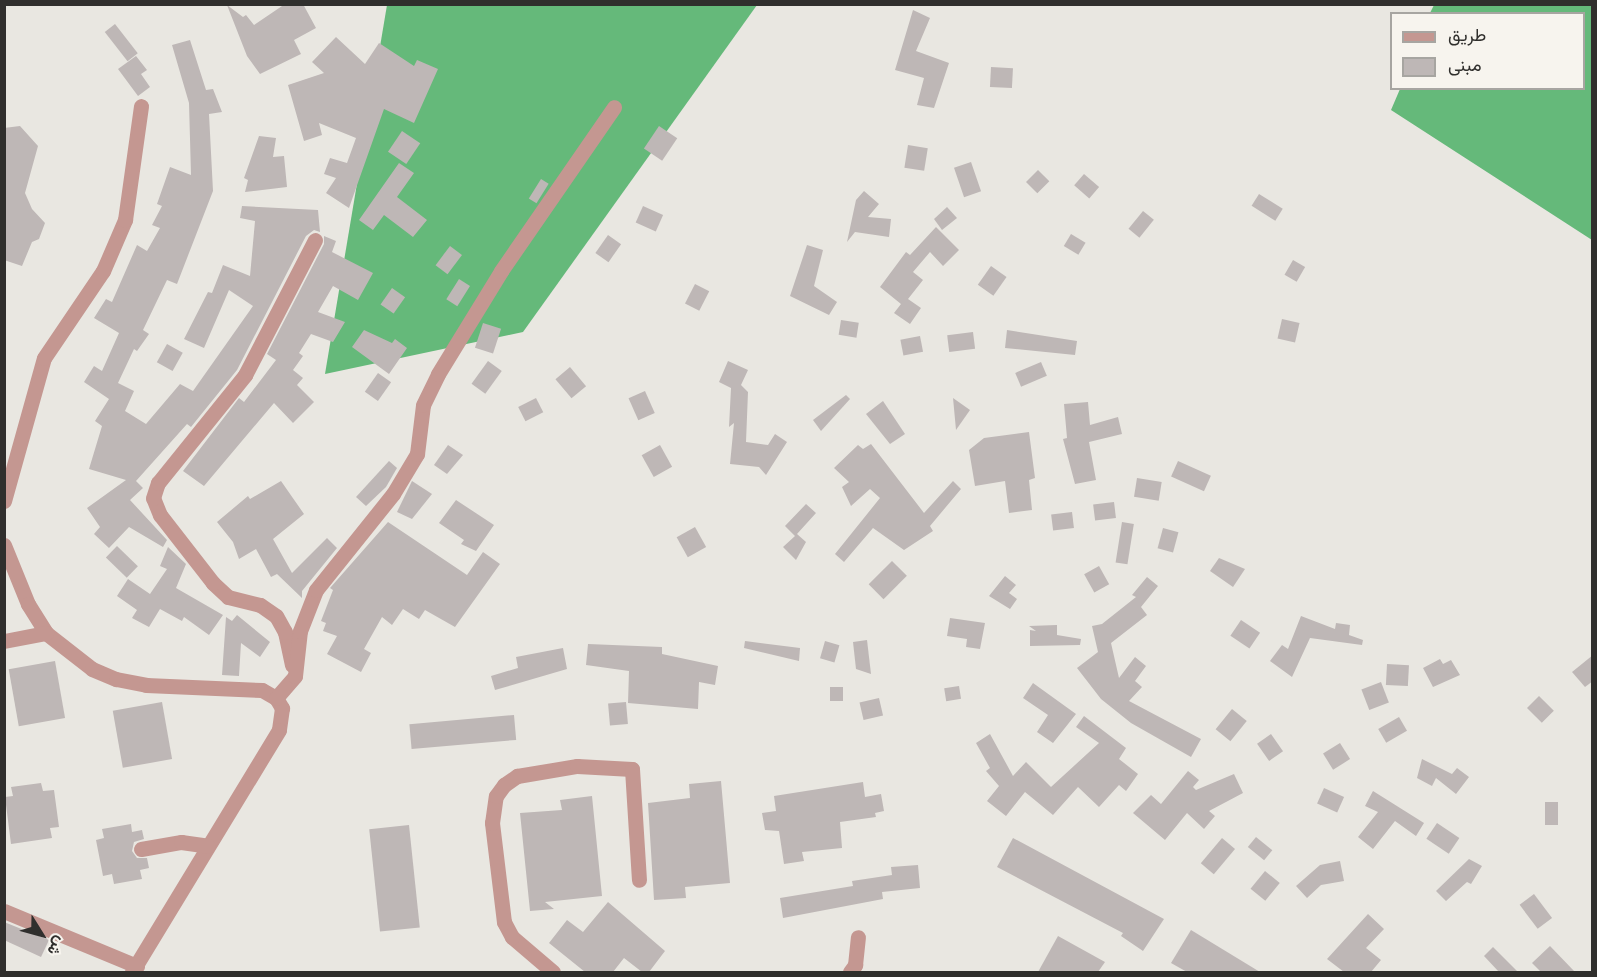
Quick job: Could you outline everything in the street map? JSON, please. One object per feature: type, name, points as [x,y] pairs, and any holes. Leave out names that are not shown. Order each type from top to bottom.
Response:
[{"type":"street","points":[[4,501],[44,358],[103,271],[125,220],[141,105]]},
{"type":"street","points":[[276,698],[295,676],[300,631],[316,590],[393,494],[417,454],[423,405],[438,374],[501,271],[614,107]]},
{"type":"street","points":[[295,676],[285,632],[276,616],[260,605],[228,597],[213,583],[160,515],[153,498],[158,483],[245,375],[315,240]]},
{"type":"street","points":[[4,545],[28,604],[46,633],[93,669],[116,680],[146,685],[262,690],[276,698],[283,718],[279,730],[134,969],[4,911]]},
{"type":"street","points":[[4,641],[46,633]]},
{"type":"street","points":[[553,972],[512,937],[504,922],[492,823],[496,796],[504,785],[517,776],[577,766],[632,769],[639,879]]},
{"type":"street","points":[[141,849],[181,842],[208,846]]},
{"type":"street","points":[[850,972],[855,965],[858,937]]},
{"type":"green space","points":[[387,5],[757,5],[523,332],[325,374]]},
{"type":"green space","points":[[1434,5],[1592,5],[1592,240],[1391,110],[1400,90],[1585,90],[1585,12],[1430,12]]},
{"type":"building","points":[[285,4],[303,4],[316,28],[294,40],[301,54],[260,74],[247,56],[227,5],[243,17],[246,15],[254,25]]},
{"type":"building","points":[[913,10],[930,18],[916,51],[949,63],[934,108],[917,105],[924,78],[895,70]]},
{"type":"building","points":[[115,24],[138,53],[128,61],[105,32]]},
{"type":"building","points":[[336,37],[365,64],[379,43],[414,66],[417,60],[438,69],[414,123],[384,109],[349,208],[326,193],[336,178],[324,174],[330,158],[347,163],[356,138],[319,123],[322,135],[304,141],[288,85],[324,73],[312,62]]},
{"type":"building","points":[[190,40],[206,90],[213,89],[222,112],[209,114],[213,191],[177,284],[167,280],[143,330],[149,334],[137,351],[134,349],[118,383],[134,391],[125,411],[146,424],[180,384],[193,391],[253,306],[229,290],[204,348],[184,339],[208,292],[212,293],[223,265],[250,276],[255,221],[240,218],[242,206],[318,210],[320,232],[314,230],[306,236],[237,370],[191,427],[187,424],[136,481],[143,488],[130,500],[167,540],[163,547],[129,527],[109,548],[94,534],[100,527],[87,508],[126,480],[89,469],[102,426],[95,421],[109,399],[84,382],[94,366],[102,371],[119,333],[94,318],[106,299],[112,302],[137,245],[147,251],[160,228],[152,225],[162,206],[157,204],[170,167],[191,175],[189,103],[172,45]]},
{"type":"building","points":[[136,56],[147,70],[141,74],[150,87],[138,96],[118,69]]},
{"type":"building","points":[[991,67],[1013,68],[1012,88],[990,87]]},
{"type":"building","points":[[20,126],[38,146],[25,193],[32,209],[45,223],[39,239],[32,242],[22,266],[4,260],[4,128]]},
{"type":"building","points":[[659,126],[677,138],[662,161],[644,148]]},
{"type":"building","points":[[402,131],[420,143],[406,164],[388,152]]},
{"type":"building","points":[[259,136],[276,138],[273,157],[284,156],[287,187],[245,192],[248,180],[244,178]]},
{"type":"building","points":[[908,145],[928,148],[924,171],[904,168]]},
{"type":"building","points":[[971,162],[981,191],[964,197],[954,168]]},
{"type":"building","points":[[399,163],[414,173],[397,197],[427,220],[413,237],[384,215],[373,230],[359,220]]},
{"type":"building","points":[[1038,170],[1049,181],[1037,193],[1026,182]]},
{"type":"building","points":[[1084,174],[1099,187],[1089,198],[1074,185]]},
{"type":"building","points":[[541,179],[549,184],[536,203],[529,199]]},
{"type":"building","points":[[864,191],[879,204],[868,217],[891,219],[889,237],[855,232],[847,242],[856,200]]},
{"type":"building","points":[[1259,194],[1283,209],[1275,221],[1252,206]]},
{"type":"building","points":[[643,206],[663,215],[656,231],[636,222]]},
{"type":"building","points":[[947,207],[957,218],[942,230],[934,219]]},
{"type":"building","points":[[1143,211],[1154,220],[1139,238],[1129,229]]},
{"type":"building","points":[[936,227],[959,250],[943,266],[930,252],[913,272],[923,280],[908,299],[921,308],[910,324],[894,313],[901,304],[880,287],[906,252],[910,255]]},
{"type":"building","points":[[1071,234],[1086,243],[1078,255],[1064,246]]},
{"type":"building","points":[[608,235],[621,244],[608,262],[595,253]]},
{"type":"building","points":[[324,236],[336,241],[332,252],[373,273],[358,300],[333,286],[318,312],[345,322],[333,342],[311,334],[299,353],[303,356],[293,370],[303,378],[297,385],[314,402],[293,423],[274,403],[204,486],[183,471],[239,398],[244,402],[276,360],[267,354],[324,244]]},
{"type":"building","points":[[807,245],[823,250],[814,286],[837,302],[829,315],[790,296]]},
{"type":"building","points":[[450,246],[462,255],[448,274],[436,265]]},
{"type":"building","points":[[1293,260],[1305,267],[1297,282],[1284,275]]},
{"type":"building","points":[[991,266],[1007,277],[993,296],[978,285]]},
{"type":"building","points":[[459,279],[470,286],[457,306],[446,299]]},
{"type":"building","points":[[695,284],[709,291],[699,311],[685,304]]},
{"type":"building","points":[[392,288],[405,297],[394,314],[381,304]]},
{"type":"building","points":[[1282,319],[1300,323],[1295,343],[1278,338]]},
{"type":"building","points":[[841,320],[859,323],[856,338],[839,335]]},
{"type":"building","points":[[483,323],[501,329],[493,354],[475,348]]},
{"type":"building","points":[[364,330],[392,343],[395,339],[407,348],[389,374],[352,347]]},
{"type":"building","points":[[1007,330],[1077,341],[1075,355],[1005,348]]},
{"type":"building","points":[[973,332],[975,349],[949,352],[947,335]]},
{"type":"building","points":[[920,336],[923,352],[903,356],[900,340]]},
{"type":"building","points":[[167,344],[183,353],[173,371],[157,362]]},
{"type":"building","points":[[488,361],[502,371],[485,394],[472,384]]},
{"type":"building","points":[[728,361],[748,370],[741,385],[748,392],[746,442],[768,445],[775,434],[787,442],[766,475],[759,467],[730,464],[734,423],[729,427],[731,388],[719,382]]},
{"type":"building","points":[[1041,362],[1047,376],[1021,387],[1015,373]]},
{"type":"building","points":[[570,367],[586,386],[572,398],[555,379]]},
{"type":"building","points":[[378,373],[391,382],[378,401],[365,392]]},
{"type":"building","points":[[645,391],[655,413],[638,420],[629,398]]},
{"type":"building","points":[[846,395],[850,399],[821,431],[813,420]]},
{"type":"building","points":[[536,398],[543,412],[525,421],[518,407]]},
{"type":"building","points":[[953,398],[970,410],[956,430]]},
{"type":"building","points":[[883,401],[905,434],[890,444],[866,414]]},
{"type":"building","points":[[1088,402],[1090,425],[1118,417],[1122,434],[1089,442],[1096,480],[1075,484],[1063,439],[1067,438],[1064,404]]},
{"type":"building","points":[[1029,432],[1035,478],[1029,480],[1032,510],[1009,513],[1005,481],[975,486],[969,450],[984,438]]},
{"type":"building","points":[[871,444],[924,513],[953,481],[961,489],[930,526],[933,531],[904,550],[873,528],[844,562],[835,554],[880,498],[870,489],[851,506],[842,487],[849,482],[834,468],[858,445],[863,449]]},
{"type":"building","points":[[448,445],[463,455],[447,474],[434,465]]},
{"type":"building","points":[[660,445],[672,467],[654,477],[642,455]]},
{"type":"building","points":[[389,461],[397,468],[386,487],[366,506],[356,497]]},
{"type":"building","points":[[1178,461],[1211,476],[1204,491],[1171,477]]},
{"type":"building","points":[[1137,478],[1162,482],[1159,501],[1134,497]]},
{"type":"building","points":[[281,481],[304,514],[273,539],[292,573],[327,538],[337,548],[302,591],[302,598],[277,574],[271,577],[256,549],[239,559],[233,542],[217,522],[248,496],[250,499]]},
{"type":"building","points":[[412,481],[432,494],[412,519],[397,512]]},
{"type":"building","points":[[456,500],[494,525],[476,551],[461,544],[464,540],[439,523]]},
{"type":"building","points":[[1114,502],[1116,518],[1095,520],[1093,505]]},
{"type":"building","points":[[806,504],[816,513],[797,534],[806,542],[796,560],[783,547],[795,536],[785,526]]},
{"type":"building","points":[[1072,512],[1074,528],[1053,530],[1051,515]]},
{"type":"building","points":[[388,522],[467,575],[483,552],[500,564],[455,627],[425,610],[419,619],[403,609],[392,625],[382,617],[364,649],[371,653],[361,672],[327,654],[337,636],[323,631],[326,623],[321,621],[333,590],[330,588]]},
{"type":"building","points":[[1122,522],[1134,524],[1127,564],[1116,562]]},
{"type":"building","points":[[695,527],[706,547],[688,557],[677,537]]},
{"type":"building","points":[[1163,528],[1178,532],[1173,552],[1158,548]]},
{"type":"building","points":[[117,546],[138,566],[127,578],[106,558]]},
{"type":"building","points":[[168,547],[186,564],[176,588],[223,615],[209,635],[184,617],[182,621],[160,609],[149,627],[132,618],[137,610],[117,596],[128,579],[150,594],[167,569],[160,566]]},
{"type":"building","points":[[1219,558],[1245,569],[1233,587],[1210,571]]},
{"type":"building","points":[[892,561],[907,576],[884,599],[869,584]]},
{"type":"building","points":[[1099,566],[1109,584],[1094,593],[1084,574]]},
{"type":"building","points":[[1005,576],[1016,585],[1009,593],[1017,599],[1010,609],[989,596]]},
{"type":"building","points":[[1147,577],[1158,586],[1141,607],[1147,615],[1111,643],[1119,678],[1135,657],[1146,666],[1135,681],[1142,687],[1129,701],[1201,739],[1191,757],[1131,723],[1101,699],[1077,668],[1098,652],[1092,626],[1102,624],[1136,597],[1132,595]]},
{"type":"building","points":[[237,615],[270,642],[260,657],[241,643],[239,676],[222,675],[226,617],[232,621]]},
{"type":"building","points":[[1301,616],[1335,629],[1336,623],[1350,625],[1349,635],[1363,640],[1362,645],[1310,638],[1292,677],[1270,661],[1282,645],[1288,649]]},
{"type":"building","points":[[950,618],[985,623],[980,649],[966,647],[967,639],[947,636]]},
{"type":"building","points":[[1241,620],[1260,633],[1249,649],[1230,636]]},
{"type":"building","points":[[1057,625],[1057,635],[1081,639],[1080,645],[1030,646],[1030,630],[1036,631],[1029,626]]},
{"type":"building","points":[[867,640],[871,674],[856,669],[853,642]]},
{"type":"building","points":[[745,641],[800,648],[799,661],[744,648]]},
{"type":"building","points":[[825,641],[839,645],[834,662],[820,658]]},
{"type":"building","points":[[588,644],[662,647],[662,654],[718,666],[715,685],[699,682],[698,709],[628,703],[629,671],[586,665]]},
{"type":"building","points":[[563,648],[567,669],[495,690],[491,676],[518,668],[516,657]]},
{"type":"building","points":[[1593,655],[1593,681],[1585,687],[1572,672]]},
{"type":"building","points":[[1440,659],[1443,664],[1451,660],[1460,675],[1433,687],[1423,668]]},
{"type":"building","points":[[55,661],[65,718],[19,726],[9,669]]},
{"type":"building","points":[[1387,664],[1409,665],[1408,686],[1386,685]]},
{"type":"building","points":[[1381,682],[1389,703],[1369,710],[1361,690]]},
{"type":"building","points":[[1033,683],[1076,714],[1053,743],[1037,732],[1048,715],[1023,698]]},
{"type":"building","points":[[959,686],[961,699],[946,701],[944,688]]},
{"type":"building","points":[[830,687],[843,687],[843,701],[830,701]]},
{"type":"building","points":[[1539,696],[1554,711],[1542,723],[1527,708]]},
{"type":"building","points":[[879,698],[883,716],[864,720],[860,702]]},
{"type":"building","points":[[162,702],[172,759],[123,768],[113,711]]},
{"type":"building","points":[[626,702],[628,724],[610,725],[608,704]]},
{"type":"building","points":[[1232,709],[1247,721],[1230,741],[1216,729]]},
{"type":"building","points":[[514,715],[516,740],[412,749],[409,724]]},
{"type":"building","points":[[1084,716],[1126,748],[1119,759],[1138,774],[1126,791],[1119,785],[1099,807],[1078,787],[1053,815],[1025,792],[1006,816],[987,801],[999,786],[986,771],[990,768],[976,743],[990,734],[1013,776],[1026,762],[1051,787],[1099,743],[1076,727]]},
{"type":"building","points":[[1399,717],[1407,731],[1386,743],[1378,729]]},
{"type":"building","points":[[1271,734],[1283,751],[1269,761],[1257,744]]},
{"type":"building","points":[[1340,743],[1350,759],[1333,770],[1323,754]]},
{"type":"building","points":[[1422,759],[1452,774],[1457,768],[1469,777],[1456,794],[1436,778],[1432,786],[1417,778]]},
{"type":"building","points":[[1188,771],[1199,780],[1193,787],[1196,790],[1234,774],[1243,793],[1209,811],[1215,816],[1204,829],[1187,813],[1165,840],[1133,813],[1151,795],[1161,804]]},
{"type":"building","points":[[721,781],[730,883],[685,887],[686,898],[654,900],[648,803],[690,798],[689,784]]},
{"type":"building","points":[[863,782],[865,797],[881,794],[884,811],[875,813],[876,817],[840,822],[842,848],[802,852],[804,861],[784,864],[779,831],[765,830],[762,813],[776,811],[774,796]]},
{"type":"building","points":[[41,783],[43,791],[54,790],[59,827],[50,828],[52,838],[11,844],[5,797],[13,796],[11,787]]},
{"type":"building","points":[[1324,788],[1344,797],[1337,812],[1317,804]]},
{"type":"building","points":[[1373,791],[1424,823],[1416,836],[1395,821],[1373,849],[1358,837],[1378,812],[1365,806]]},
{"type":"building","points":[[592,796],[602,896],[545,902],[554,909],[530,911],[520,813],[562,810],[560,800]]},
{"type":"building","points":[[1545,802],[1558,802],[1558,825],[1545,825]]},
{"type":"building","points":[[1437,823],[1459,838],[1449,854],[1426,839]]},
{"type":"building","points":[[131,824],[132,832],[142,830],[144,839],[134,842],[132,851],[137,858],[147,858],[149,868],[140,870],[142,879],[114,884],[112,874],[103,876],[96,840],[104,838],[102,829]]},
{"type":"building","points":[[409,825],[420,927],[380,932],[369,829]]},
{"type":"building","points":[[1256,837],[1272,850],[1264,860],[1248,847]]},
{"type":"building","points":[[1013,838],[1164,919],[1143,951],[1121,936],[1123,933],[997,867]]},
{"type":"building","points":[[1222,838],[1235,849],[1214,874],[1201,863]]},
{"type":"building","points":[[1469,859],[1482,866],[1471,884],[1467,882],[1446,901],[1436,891]]},
{"type":"building","points":[[1340,861],[1344,881],[1321,885],[1307,898],[1296,886],[1320,865]]},
{"type":"building","points":[[918,865],[920,888],[882,892],[883,899],[783,918],[780,898],[853,886],[852,881],[892,875],[891,867]]},
{"type":"building","points":[[1265,871],[1280,883],[1265,901],[1251,889]]},
{"type":"building","points":[[1534,894],[1552,918],[1538,929],[1520,905]]},
{"type":"building","points":[[608,902],[665,951],[649,972],[642,972],[624,958],[613,972],[585,972],[549,943],[567,920],[583,932]]},
{"type":"building","points":[[1368,914],[1384,929],[1366,948],[1381,960],[1371,972],[1344,972],[1327,959]]},
{"type":"building","points":[[4,922],[49,940],[41,957],[4,940]]},
{"type":"building","points":[[1191,930],[1260,972],[1187,972],[1171,963]]},
{"type":"building","points":[[1058,936],[1105,962],[1098,972],[1038,972]]},
{"type":"building","points":[[1550,946],[1575,972],[1541,972],[1532,963]]},
{"type":"building","points":[[1493,947],[1518,972],[1499,972],[1484,956]]}]
